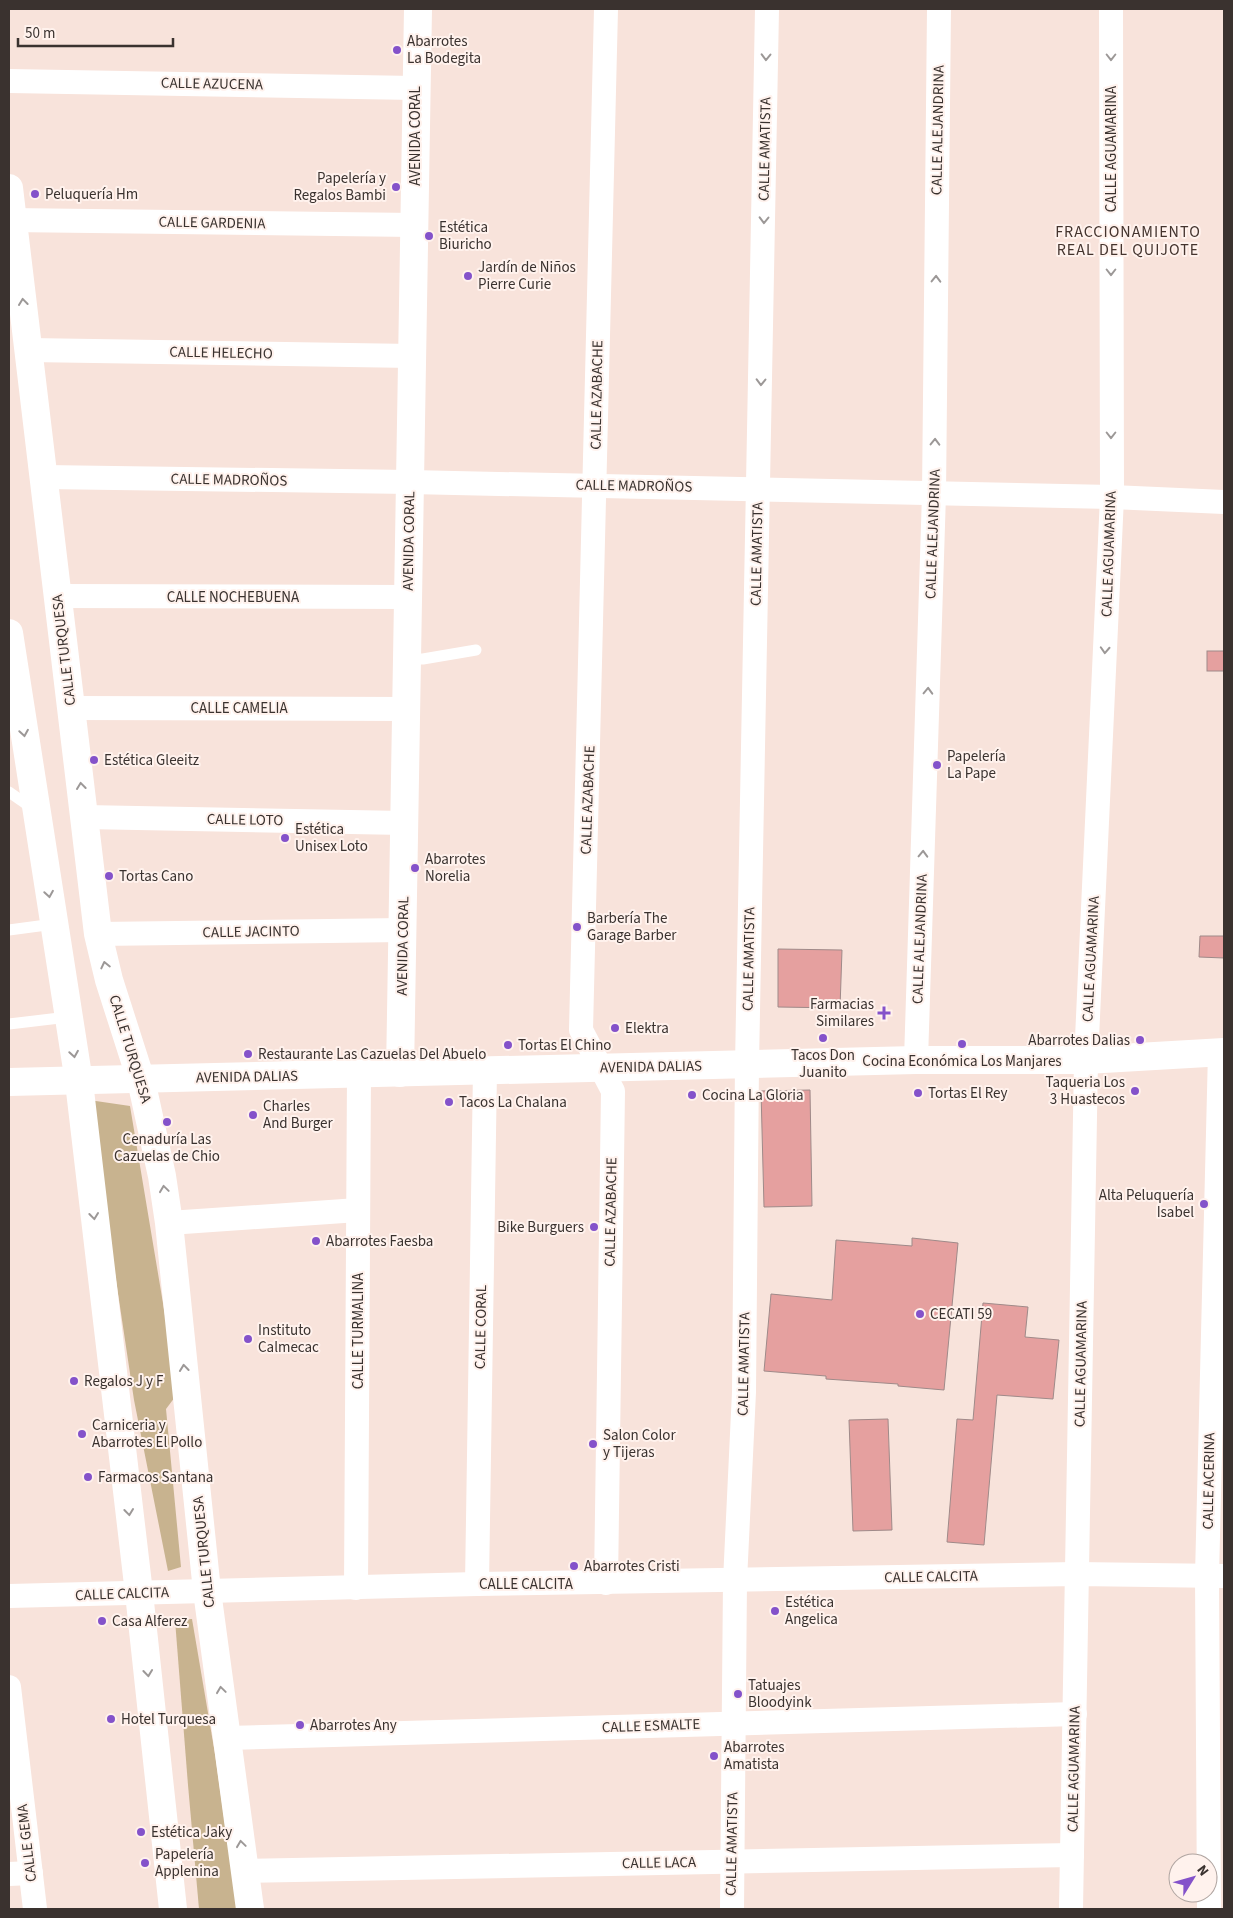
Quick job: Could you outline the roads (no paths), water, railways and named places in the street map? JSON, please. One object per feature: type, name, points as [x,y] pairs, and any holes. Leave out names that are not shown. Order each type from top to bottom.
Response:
[{"type":"main road","name":"AVENIDA CORAL","points":[[400,1073],[415,225],[415,88],[418,9]]},
{"type":"main road","name":"CALLE TURQUESA","points":[[9,188],[11,220],[29,350],[98,934],[109,980],[142,1080],[162,1176],[169,1223],[207,1591],[250,1909]]},
{"type":"main road","points":[[9,633],[13,697],[36,810],[78,1082],[139,1593],[173,1909]]},
{"type":"main road","name":"AVENIDA DALIAS","points":[[9,1082],[78,1082],[916,1060],[1086,1060],[1222,1052]]},
{"type":"street","name":"CALLE AZABACHE","points":[[606,9],[581,1030],[613,1091],[606,1583]]},
{"type":"street","name":"CALLE AMATISTA","points":[[732,1909],[735,1581],[744,1392],[747,1064],[767,9]]},
{"type":"street","name":"CALLE ALEJANDRINA","points":[[916,1060],[934,494],[939,9]]},
{"type":"street","name":"CALLE AGUAMARINA","points":[[1071,1909],[1086,1060],[1112,498],[1111,9]]},
{"type":"street","name":"CALLE AZUCENA","points":[[9,81],[415,88]]},
{"type":"street","name":"CALLE GARDENIA","points":[[11,220],[415,225]]},
{"type":"street","name":"CALLE HELECHO","points":[[29,350],[413,356]]},
{"type":"street","name":"CALLE MADROÑOS","points":[[44,477],[759,489],[1224,502]]},
{"type":"street","name":"CALLE NOCHEBUENA","points":[[58,596],[409,597]]},
{"type":"street","name":"CALLE CAMELIA","points":[[71,708],[407,709]]},
{"type":"street","name":"CALLE LOTO","points":[[84,817],[405,823]]},
{"type":"street","name":"CALLE JACINTO","points":[[98,934],[403,930]]},
{"type":"street","name":"CALLE ACERINA","points":[[1209,1909],[1216,1576],[1222,1052]]},
{"type":"street","name":"CALLE CORAL","points":[[477,1584],[485,1070]]},
{"type":"street","name":"CALLE TURMALINA","points":[[356,1588],[359,1074]]},
{"type":"street","points":[[169,1223],[358,1210]]},
{"type":"street","name":"CALLE CALCITA","points":[[9,1596],[477,1584],[1078,1574],[1216,1576]]},
{"type":"street","name":"CALLE GEMA","points":[[9,1687],[20,1874],[35,1909]]},
{"type":"street","name":"CALLE ESMALTE","points":[[227,1738],[1075,1714]]},
{"type":"street","name":"CALLE LACA","points":[[245,1871],[1072,1855]]},
{"type":"lane","points":[[408,659],[423,659],[476,650]]},
{"type":"lane","points":[[9,792],[36,810]]},
{"type":"lane","points":[[9,930],[54,924]]},
{"type":"lane","points":[[9,1024],[68,1016]]},
{"type":"place","name":"Abarrotes La Bodegita","points":[[397,50]]},
{"type":"place","name":"Papelería y Regalos Bambi","points":[[396,187]]},
{"type":"place","name":"Peluquería Hm","points":[[35,194]]},
{"type":"place","name":"Estética Biuricho","points":[[429,236]]},
{"type":"place","name":"Jardín de Niños Pierre Curie","points":[[468,276]]},
{"type":"place","name":"Estética Gleeitz","points":[[94,760]]},
{"type":"place","name":"Papelería La Pape","points":[[937,765]]},
{"type":"place","name":"Estética Unisex Loto","points":[[285,838]]},
{"type":"place","name":"Abarrotes Norelia","points":[[415,868]]},
{"type":"place","name":"Tortas Cano","points":[[109,876]]},
{"type":"place","name":"Barbería The Garage Barber","points":[[577,927]]},
{"type":"place","name":"Farmacias Similares","points":[[884,1013]]},
{"type":"place","name":"Elektra","points":[[615,1028]]},
{"type":"place","name":"Tacos Don Juanito","points":[[823,1038]]},
{"type":"place","name":"Abarrotes Dalias","points":[[1140,1040]]},
{"type":"place","name":"Cocina Económica Los Manjares","points":[[962,1044]]},
{"type":"place","name":"Tortas El Chino","points":[[508,1045]]},
{"type":"place","name":"Restaurante Las Cazuelas Del Abuelo","points":[[248,1054]]},
{"type":"place","name":"Taqueria Los 3 Huastecos","points":[[1135,1091]]},
{"type":"place","name":"Tortas El Rey","points":[[918,1093]]},
{"type":"place","name":"Cocina La Gloria","points":[[692,1095]]},
{"type":"place","name":"Tacos La Chalana","points":[[449,1102]]},
{"type":"place","name":"Charles And Burger","points":[[253,1115]]},
{"type":"place","name":"Cenaduría Las Cazuelas de Chio","points":[[167,1122]]},
{"type":"place","name":"Alta Peluquería Isabel","points":[[1204,1204]]},
{"type":"place","name":"Bike Burguers","points":[[594,1227]]},
{"type":"place","name":"Abarrotes Faesba","points":[[316,1241]]},
{"type":"place","name":"CECATI 59","points":[[920,1314]]},
{"type":"place","name":"Instituto Calmecac","points":[[248,1339]]},
{"type":"place","name":"Regalos J y F","points":[[74,1381]]},
{"type":"place","name":"Carniceria y Abarrotes El Pollo","points":[[82,1434]]},
{"type":"place","name":"Salon Color y Tijeras","points":[[593,1444]]},
{"type":"place","name":"Farmacos Santana","points":[[88,1477]]},
{"type":"place","name":"Abarrotes Cristi","points":[[574,1566]]},
{"type":"place","name":"Estética Angelica","points":[[775,1611]]},
{"type":"place","name":"Casa Alferez","points":[[102,1621]]},
{"type":"place","name":"Tatuajes Bloodyink","points":[[738,1694]]},
{"type":"place","name":"Hotel Turquesa","points":[[111,1719]]},
{"type":"place","name":"Abarrotes Any","points":[[300,1725]]},
{"type":"place","name":"Abarrotes Amatista","points":[[714,1756]]},
{"type":"place","name":"Estética Jaky","points":[[141,1832]]},
{"type":"place","name":"Papelería Applenina","points":[[145,1863]]},
{"type":"district","name":"FRACCIONAMIENTO REAL DEL QUIJOTE","points":[[1128,241]]}]
